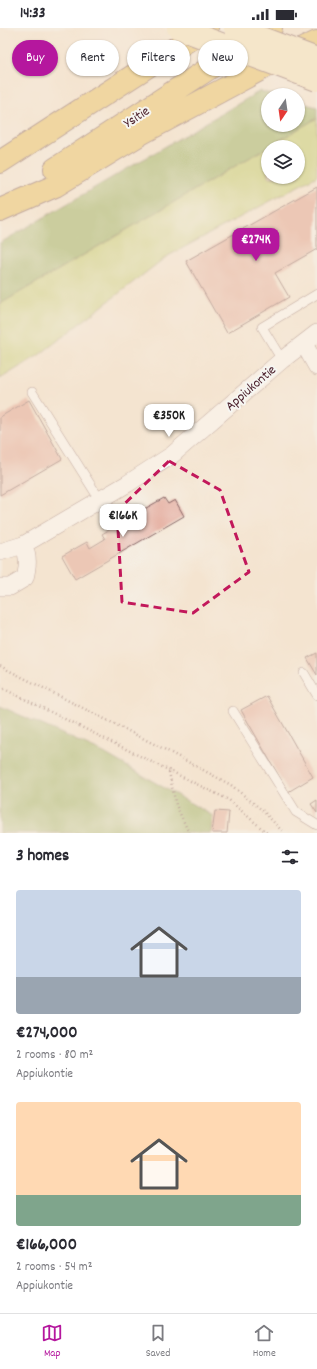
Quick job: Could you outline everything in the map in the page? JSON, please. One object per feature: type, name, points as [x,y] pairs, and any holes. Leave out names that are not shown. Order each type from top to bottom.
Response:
[{"type":"highway","points":[[0,162],[207,28]]},
{"type":"highway","name":"Ysitie","points":[[0,205],[271,28]]},
{"type":"highway","points":[[0,210],[55,186],[142,133],[265,67],[317,42]]},
{"type":"main road","points":[[178,28],[317,80]]},
{"type":"main road","points":[[235,28],[317,58]]},
{"type":"street","name":"Appiukontie","points":[[0,552],[23,545],[127,484],[172,455],[282,360],[310,339]]},
{"type":"street","points":[[310,339],[317,367]]},
{"type":"street","points":[[0,587],[10,587],[25,578],[28,566],[26,550],[23,545]]},
{"type":"lane","points":[[282,360],[262,327],[317,294]]},
{"type":"lane","points":[[32,392],[100,500]]},
{"type":"lane","points":[[304,673],[317,695]]},
{"type":"lane","points":[[233,711],[296,812],[317,825]]},
{"type":"path","points":[[0,666],[162,748],[231,785],[262,810],[284,833]]},
{"type":"path","points":[[0,687],[228,800],[267,833]]},
{"type":"path","points":[[169,771],[176,805],[189,833]]},
{"type":"highlighted area","points":[[169,461],[220,490],[249,572],[193,613],[122,602],[117,511]]},
{"type":"green space","points":[[260,91],[261,132],[293,132],[280,140],[261,140],[261,151],[0,304],[0,243]]},
{"type":"green space","points":[[305,104],[317,107],[317,118],[305,125]]},
{"type":"green space","points":[[317,118],[317,176],[305,182],[305,140],[280,140],[293,132],[305,132],[305,125]]},
{"type":"green space","points":[[261,151],[261,184],[302,184],[166,257],[39,355],[0,379],[0,304]]},
{"type":"green space","points":[[0,706],[104,753],[213,816],[210,833],[0,833]]},
{"type":"building","points":[[317,187],[317,249],[275,273],[289,297],[227,333],[186,261]]},
{"type":"building","points":[[29,400],[62,459],[0,495],[0,417]]},
{"type":"building","points":[[164,498],[168,504],[175,500],[184,516],[75,579],[62,556],[87,542],[90,548],[105,539],[102,534],[126,520],[130,527],[142,519],[139,512]]},
{"type":"building","points":[[317,653],[317,675],[307,658]]},
{"type":"building","points":[[267,696],[313,777],[288,792],[241,710]]},
{"type":"building","points":[[317,800],[317,813],[311,804]]},
{"type":"building","points":[[215,811],[229,812],[227,833],[212,833]]}]
